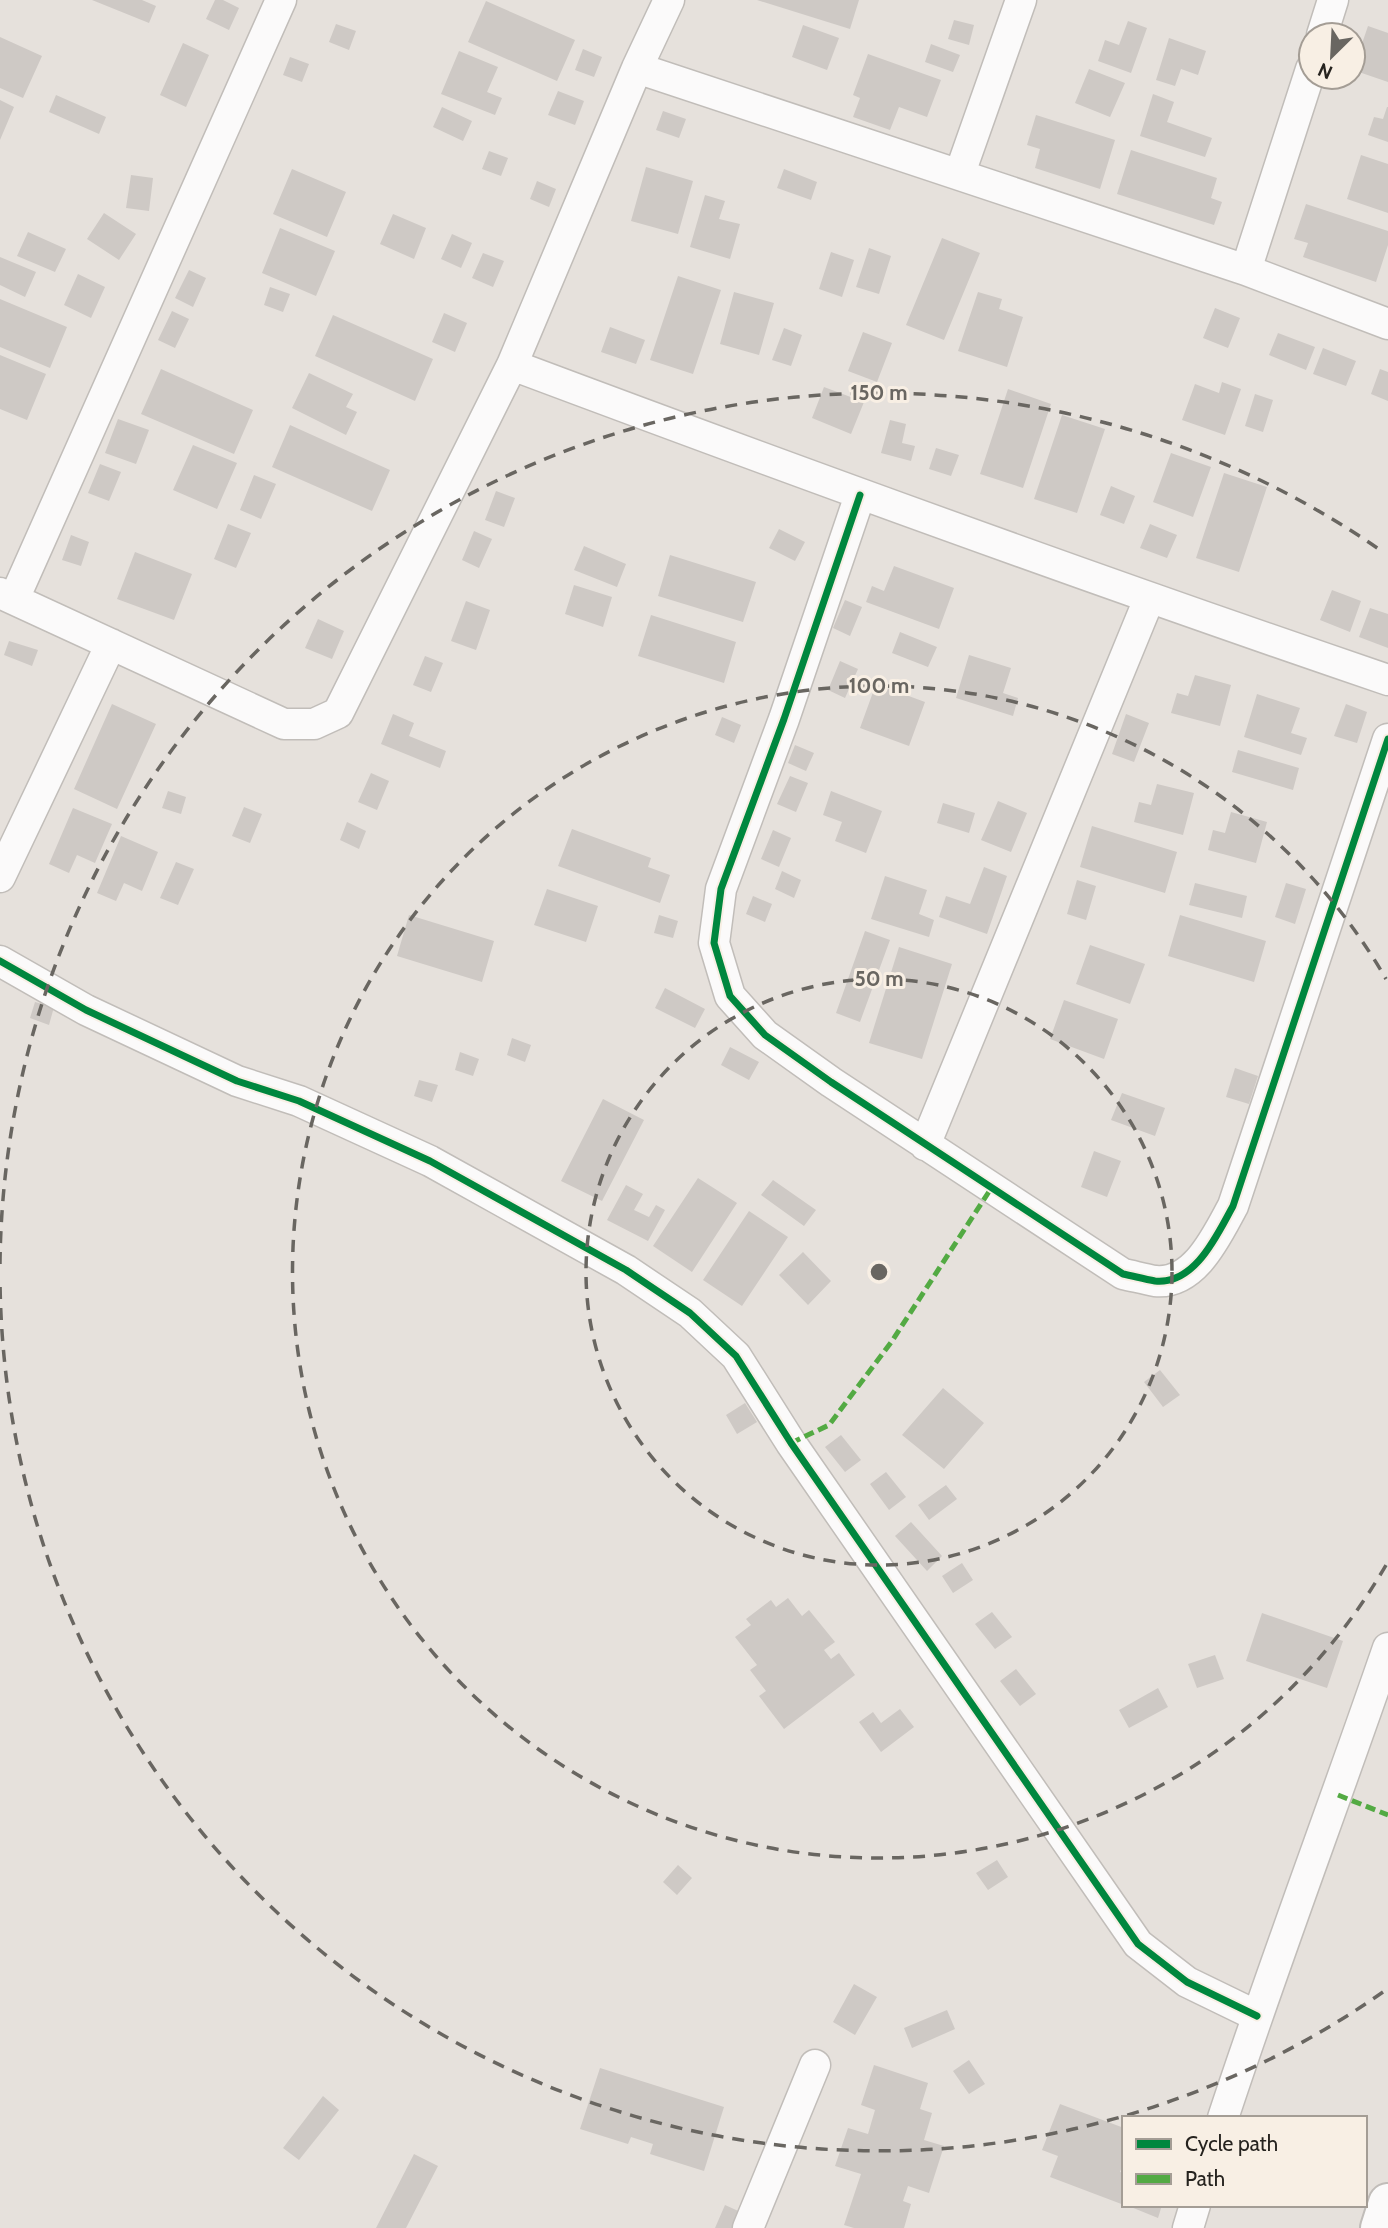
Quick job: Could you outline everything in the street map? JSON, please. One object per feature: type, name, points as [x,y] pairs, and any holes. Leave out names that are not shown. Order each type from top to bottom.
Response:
[{"type":"street","points":[[281,0],[7,596],[284,724],[314,724],[338,713],[512,365],[637,68],[669,0]]},
{"type":"street","points":[[960,173],[1021,0]]},
{"type":"street","points":[[1327,21],[1334,0]]},
{"type":"street","points":[[637,68],[1246,270],[1388,324]]},
{"type":"street","points":[[1246,270],[1304,91]]},
{"type":"street","points":[[512,365],[860,495],[1388,680]]},
{"type":"street","points":[[860,495],[784,719],[721,889],[714,943],[730,996],[765,1035],[925,1145],[1123,1273],[1157,1281],[1184,1275],[1213,1243],[1233,1206],[1388,739]]},
{"type":"street","points":[[925,1145],[1150,598]]},
{"type":"street","points":[[0,877],[111,644]]},
{"type":"street","points":[[0,961],[86,1010],[237,1082],[299,1101],[430,1161],[626,1270],[690,1313],[736,1356],[791,1443],[1138,1944],[1187,1982],[1257,2016]]},
{"type":"street","points":[[1224,2116],[1388,1648]]},
{"type":"street","points":[[748,2228],[815,2065]]},
{"type":"street","points":[[1380,2228],[1388,2203]]},
{"type":"street","points":[[1188,2228],[1194,2207]]},
{"type":"building","points":[[92,0],[142,0],[156,6],[149,23]]},
{"type":"building","points":[[215,0],[223,0],[239,8],[229,30],[206,19]]},
{"type":"building","points":[[757,0],[859,0],[850,29]]},
{"type":"building","points":[[486,1],[575,40],[557,81],[468,42]]},
{"type":"building","points":[[954,20],[974,25],[969,45],[948,39]]},
{"type":"building","points":[[1128,21],[1147,28],[1131,73],[1098,61],[1105,40],[1119,45]]},
{"type":"building","points":[[336,24],[356,31],[349,50],[329,42]]},
{"type":"building","points":[[803,25],[839,38],[827,70],[792,57]]},
{"type":"building","points":[[1368,26],[1388,33],[1388,82],[1367,75]]},
{"type":"building","points":[[0,37],[42,56],[23,98],[0,88]]},
{"type":"building","points":[[1169,38],[1206,51],[1198,75],[1181,69],[1175,86],[1156,80]]},
{"type":"building","points":[[183,43],[209,55],[186,107],[160,95]]},
{"type":"building","points":[[931,44],[960,55],[953,72],[925,62]]},
{"type":"building","points":[[583,49],[602,57],[594,77],[575,70]]},
{"type":"building","points":[[459,51],[498,67],[487,92],[502,98],[495,115],[441,94]]},
{"type":"building","points":[[868,54],[941,80],[927,117],[899,107],[890,130],[853,117],[860,98],[853,95]]},
{"type":"building","points":[[290,57],[309,64],[302,82],[283,75]]},
{"type":"building","points":[[1089,69],[1125,83],[1110,117],[1075,103]]},
{"type":"building","points":[[558,91],[584,101],[575,125],[548,115]]},
{"type":"building","points":[[1153,94],[1174,102],[1167,122],[1212,138],[1205,157],[1140,136]]},
{"type":"building","points":[[56,95],[106,117],[99,134],[49,112]]},
{"type":"building","points":[[0,100],[14,107],[0,140]]},
{"type":"building","points":[[442,107],[472,121],[463,141],[433,127]]},
{"type":"building","points":[[1387,107],[1388,142],[1368,135],[1374,117],[1383,119]]},
{"type":"building","points":[[663,111],[686,119],[679,138],[656,130]]},
{"type":"building","points":[[1036,115],[1115,140],[1100,189],[1035,168],[1040,149],[1027,145]]},
{"type":"building","points":[[1131,150],[1217,178],[1211,198],[1222,202],[1214,225],[1117,194]]},
{"type":"building","points":[[489,151],[508,158],[501,176],[482,169]]},
{"type":"building","points":[[1361,155],[1388,164],[1388,213],[1347,199]]},
{"type":"building","points":[[646,167],[693,181],[678,234],[631,221]]},
{"type":"building","points":[[292,169],[346,192],[327,237],[273,214]]},
{"type":"building","points":[[784,169],[817,182],[811,200],[777,188]]},
{"type":"building","points":[[131,175],[153,178],[149,211],[126,208]]},
{"type":"building","points":[[537,181],[556,189],[549,207],[530,199]]},
{"type":"building","points":[[705,195],[725,201],[719,219],[740,224],[730,259],[690,247]]},
{"type":"building","points":[[1306,204],[1388,231],[1388,245],[1376,282],[1303,257],[1308,243],[1294,239]]},
{"type":"building","points":[[104,213],[136,234],[119,260],[87,239]]},
{"type":"building","points":[[393,214],[426,228],[414,259],[380,244]]},
{"type":"building","points":[[280,228],[335,251],[316,296],[262,273]]},
{"type":"building","points":[[28,232],[66,249],[55,272],[17,256]]},
{"type":"building","points":[[452,234],[472,243],[461,268],[441,259]]},
{"type":"building","points":[[942,238],[980,253],[944,340],[906,325]]},
{"type":"building","points":[[869,248],[891,256],[879,294],[856,287]]},
{"type":"building","points":[[831,252],[854,260],[842,297],[819,289]]},
{"type":"building","points":[[483,253],[504,261],[493,287],[472,278]]},
{"type":"building","points":[[0,257],[36,272],[25,297],[0,285]]},
{"type":"building","points":[[189,270],[206,278],[193,307],[175,298]]},
{"type":"building","points":[[78,274],[105,287],[91,318],[64,305]]},
{"type":"building","points":[[678,276],[721,290],[693,374],[650,360]]},
{"type":"building","points":[[270,287],[290,294],[283,312],[264,305]]},
{"type":"building","points":[[734,292],[774,303],[759,355],[720,344]]},
{"type":"building","points":[[978,292],[1002,299],[999,309],[1023,317],[1007,367],[958,351]]},
{"type":"building","points":[[0,299],[67,327],[50,368],[0,347]]},
{"type":"building","points":[[1215,308],[1240,318],[1228,348],[1203,338]]},
{"type":"building","points":[[172,311],[189,319],[175,348],[158,340]]},
{"type":"building","points":[[444,313],[467,323],[455,352],[432,342]]},
{"type":"building","points":[[333,315],[433,359],[415,401],[315,356]]},
{"type":"building","points":[[610,327],[645,340],[636,364],[601,352]]},
{"type":"building","points":[[784,328],[802,335],[791,366],[772,360]]},
{"type":"building","points":[[863,332],[892,343],[877,382],[848,371]]},
{"type":"building","points":[[1278,333],[1315,347],[1306,370],[1269,355]]},
{"type":"building","points":[[1323,348],[1356,361],[1346,386],[1313,374]]},
{"type":"building","points":[[0,355],[46,374],[27,420],[0,409]]},
{"type":"building","points":[[161,369],[253,410],[234,454],[141,414]]},
{"type":"building","points":[[1380,369],[1388,372],[1388,401],[1371,394]]},
{"type":"building","points":[[309,373],[353,394],[346,407],[357,412],[346,435],[292,408]]},
{"type":"building","points":[[1222,382],[1241,389],[1225,435],[1182,420],[1195,384],[1219,393]]},
{"type":"building","points":[[824,387],[864,402],[851,434],[812,418]]},
{"type":"building","points":[[1008,389],[1051,404],[1023,488],[980,474]]},
{"type":"building","points":[[1255,394],[1273,400],[1263,432],[1245,426]]},
{"type":"building","points":[[1062,415],[1105,429],[1077,513],[1034,499]]},
{"type":"building","points":[[118,419],[149,430],[136,464],[105,453]]},
{"type":"building","points":[[890,420],[906,424],[902,443],[915,446],[911,461],[881,453]]},
{"type":"building","points":[[290,425],[390,470],[372,511],[272,467]]},
{"type":"building","points":[[193,445],[237,463],[217,509],[173,490]]},
{"type":"building","points":[[936,448],[959,455],[951,476],[929,469]]},
{"type":"building","points":[[1171,453],[1211,467],[1193,517],[1153,502]]},
{"type":"building","points":[[100,464],[121,472],[109,501],[88,493]]},
{"type":"building","points":[[1224,473],[1267,487],[1239,572],[1196,558]]},
{"type":"building","points":[[254,475],[276,484],[261,519],[240,510]]},
{"type":"building","points":[[1111,486],[1135,496],[1124,524],[1100,515]]},
{"type":"building","points":[[496,491],[515,498],[504,527],[485,520]]},
{"type":"building","points":[[228,524],[251,533],[236,568],[214,559]]},
{"type":"building","points":[[1150,524],[1177,535],[1167,558],[1140,548]]},
{"type":"building","points":[[779,529],[805,542],[795,561],[769,548]]},
{"type":"building","points":[[474,531],[492,539],[479,568],[462,560]]},
{"type":"building","points":[[71,535],[89,542],[81,566],[62,560]]},
{"type":"building","points":[[584,546],[626,564],[617,587],[574,570]]},
{"type":"building","points":[[135,552],[192,574],[174,620],[117,599]]},
{"type":"building","points":[[670,555],[756,582],[743,622],[658,596]]},
{"type":"building","points":[[894,566],[954,588],[939,629],[866,602],[872,586],[884,591]]},
{"type":"building","points":[[574,585],[612,597],[603,627],[565,614]]},
{"type":"building","points":[[1332,590],[1361,601],[1350,632],[1320,620]]},
{"type":"building","points":[[845,600],[862,607],[850,636],[833,628]]},
{"type":"building","points":[[466,601],[490,610],[476,650],[451,641]]},
{"type":"building","points":[[1370,608],[1388,614],[1388,648],[1359,637]]},
{"type":"building","points":[[651,615],[736,642],[724,683],[638,656]]},
{"type":"building","points":[[318,619],[344,631],[332,659],[305,648]]},
{"type":"building","points":[[900,632],[937,647],[928,667],[892,653]]},
{"type":"building","points":[[9,641],[38,650],[32,666],[4,655]]},
{"type":"building","points":[[969,655],[1011,668],[1003,693],[1018,698],[1013,716],[956,698]]},
{"type":"building","points":[[425,656],[443,663],[431,692],[413,685]]},
{"type":"building","points":[[840,661],[858,669],[845,698],[828,690]]},
{"type":"building","points":[[1195,675],[1231,685],[1220,726],[1171,713],[1177,693],[1188,696]]},
{"type":"building","points":[[876,684],[925,702],[909,746],[860,728]]},
{"type":"building","points":[[1257,694],[1300,708],[1291,733],[1307,738],[1301,755],[1244,737]]},
{"type":"building","points":[[112,704],[156,724],[117,809],[74,789]]},
{"type":"building","points":[[1346,704],[1367,712],[1357,743],[1334,736]]},
{"type":"building","points":[[393,714],[414,723],[409,736],[446,751],[440,768],[381,744]]},
{"type":"building","points":[[1126,714],[1149,723],[1134,762],[1112,754]]},
{"type":"building","points":[[722,717],[741,725],[734,743],[715,735]]},
{"type":"building","points":[[795,745],[814,753],[806,771],[788,763]]},
{"type":"building","points":[[1238,750],[1299,768],[1293,790],[1232,772]]},
{"type":"building","points":[[371,773],[389,781],[377,810],[358,802]]},
{"type":"building","points":[[790,776],[808,783],[796,812],[777,804]]},
{"type":"building","points":[[1157,784],[1194,793],[1183,835],[1134,822],[1139,802],[1151,805]]},
{"type":"building","points":[[168,791],[186,797],[181,814],[162,808]]},
{"type":"building","points":[[831,791],[882,811],[866,853],[835,841],[842,822],[823,815]]},
{"type":"building","points":[[998,801],[1027,813],[1011,852],[981,840]]},
{"type":"building","points":[[943,803],[975,813],[969,833],[937,823]]},
{"type":"building","points":[[244,807],[262,814],[250,843],[232,836]]},
{"type":"building","points":[[73,808],[112,824],[95,863],[77,855],[69,873],[49,864]]},
{"type":"building","points":[[1231,812],[1267,822],[1256,863],[1208,850],[1213,830],[1225,833]]},
{"type":"building","points":[[347,822],[366,831],[359,849],[340,840]]},
{"type":"building","points":[[1092,826],[1177,852],[1165,893],[1080,867]]},
{"type":"building","points":[[572,829],[651,858],[648,867],[670,875],[660,903],[558,866]]},
{"type":"building","points":[[773,830],[791,838],[779,867],[761,859]]},
{"type":"building","points":[[121,836],[158,852],[142,891],[124,883],[116,901],[97,893]]},
{"type":"building","points":[[176,862],[194,869],[178,905],[160,898]]},
{"type":"building","points":[[984,867],[1007,876],[987,934],[939,917],[946,896],[970,904]]},
{"type":"building","points":[[782,871],[801,880],[794,898],[775,889]]},
{"type":"building","points":[[885,876],[927,890],[919,914],[934,920],[929,937],[871,919]]},
{"type":"building","points":[[1077,880],[1096,886],[1086,920],[1067,914]]},
{"type":"building","points":[[1195,883],[1247,896],[1242,918],[1189,905]]},
{"type":"building","points":[[1286,883],[1306,889],[1295,924],[1275,917]]},
{"type":"building","points":[[547,889],[598,906],[586,942],[534,925]]},
{"type":"building","points":[[753,896],[772,904],[765,922],[746,914]]},
{"type":"building","points":[[409,915],[494,941],[482,982],[397,956]]},
{"type":"building","points":[[659,915],[678,921],[673,938],[654,933]]},
{"type":"building","points":[[1180,915],[1266,941],[1254,982],[1168,956]]},
{"type":"building","points":[[865,931],[890,940],[860,1022],[836,1013]]},
{"type":"building","points":[[1090,945],[1145,964],[1130,1004],[1076,984]]},
{"type":"building","points":[[899,947],[952,964],[922,1059],[869,1043]]},
{"type":"building","points":[[665,988],[705,1009],[695,1028],[655,1008]]},
{"type":"building","points":[[1064,1000],[1118,1019],[1104,1059],[1050,1039]]},
{"type":"building","points":[[35,1002],[54,1007],[49,1025],[30,1018]]},
{"type":"building","points":[[512,1038],[531,1045],[525,1062],[507,1055]]},
{"type":"building","points":[[730,1047],[759,1062],[749,1080],[721,1065]]},
{"type":"building","points":[[460,1052],[479,1059],[473,1076],[455,1070]]},
{"type":"building","points":[[1235,1068],[1258,1076],[1249,1104],[1226,1097]]},
{"type":"building","points":[[419,1080],[438,1085],[432,1102],[414,1096]]},
{"type":"building","points":[[1122,1093],[1165,1108],[1155,1136],[1111,1120]]},
{"type":"building","points":[[603,1099],[644,1120],[602,1201],[561,1181]]},
{"type":"building","points":[[1094,1151],[1121,1161],[1107,1197],[1081,1187]]},
{"type":"building","points":[[698,1178],[737,1203],[692,1272],[653,1246]]},
{"type":"building","points":[[773,1180],[816,1210],[804,1226],[761,1195]]},
{"type":"building","points":[[626,1185],[643,1194],[634,1210],[649,1217],[656,1205],[665,1210],[648,1241],[607,1220]]},
{"type":"building","points":[[749,1211],[788,1237],[742,1306],[703,1280]]},
{"type":"building","points":[[803,1252],[831,1281],[808,1305],[779,1275]]},
{"type":"building","points":[[1160,1370],[1180,1395],[1163,1407],[1144,1382]]},
{"type":"building","points":[[943,1388],[984,1423],[944,1469],[902,1435]]},
{"type":"building","points":[[745,1403],[757,1422],[737,1434],[726,1415]]},
{"type":"building","points":[[841,1435],[861,1460],[845,1472],[825,1447]]},
{"type":"building","points":[[886,1472],[906,1497],[889,1510],[870,1484]]},
{"type":"building","points":[[946,1485],[957,1499],[929,1520],[918,1505]]},
{"type":"building","points":[[911,1522],[942,1556],[927,1571],[895,1536]]},
{"type":"building","points":[[962,1563],[973,1580],[953,1593],[942,1576]]},
{"type":"building","points":[[788,1598],[802,1616],[809,1610],[835,1642],[824,1650],[831,1659],[839,1653],[855,1675],[784,1729],[759,1696],[766,1691],[750,1670],[757,1665],[735,1637],[751,1625],[746,1619],[771,1600],[776,1607]]},
{"type":"building","points":[[992,1612],[1012,1637],[995,1649],[975,1624]]},
{"type":"building","points":[[1262,1613],[1343,1641],[1327,1688],[1246,1661]]},
{"type":"building","points":[[1215,1655],[1224,1679],[1197,1688],[1188,1664]]},
{"type":"building","points":[[1016,1669],[1036,1694],[1020,1706],[1000,1681]]},
{"type":"building","points":[[1158,1688],[1168,1707],[1129,1728],[1119,1710]]},
{"type":"building","points":[[900,1709],[914,1727],[881,1752],[859,1722],[873,1712],[881,1723]]},
{"type":"building","points":[[997,1860],[1008,1877],[988,1890],[976,1873]]},
{"type":"building","points":[[678,1865],[692,1878],[677,1895],[663,1882]]},
{"type":"building","points":[[854,1984],[877,1997],[855,2035],[833,2022]]},
{"type":"building","points":[[947,2010],[955,2029],[912,2048],[904,2028]]},
{"type":"building","points":[[969,2060],[985,2084],[969,2094],[953,2071]]},
{"type":"building","points":[[874,2065],[928,2083],[920,2109],[932,2113],[924,2140],[944,2146],[929,2193],[908,2186],[903,2201],[911,2204],[904,2228],[854,2228],[844,2225],[861,2174],[835,2166],[848,2128],[868,2134],[875,2110],[861,2105]]},
{"type":"building","points":[[600,2068],[724,2107],[704,2171],[650,2154],[653,2144],[631,2137],[628,2144],[580,2129]]},
{"type":"building","points":[[323,2096],[339,2110],[299,2160],[283,2148]]},
{"type":"building","points":[[1060,2104],[1122,2127],[1122,2204],[1050,2177],[1058,2156],[1042,2150]]},
{"type":"building","points":[[414,2154],[438,2166],[406,2228],[376,2228]]},
{"type":"building","points":[[725,2205],[745,2214],[739,2228],[715,2228]]},
{"type":"building","points":[[1131,2207],[1161,2207],[1158,2218]]},
{"type":"marked path","points":[[791,1443],[829,1425],[892,1341],[992,1187]]},
{"type":"marked path","points":[[1338,1795],[1388,1815]]},
{"type":"cycle path","points":[[860,495],[784,719],[721,889],[714,943],[730,996],[765,1035],[831,1082],[1123,1274],[1155,1281],[1182,1275],[1193,1267],[1212,1244],[1233,1206],[1388,739]]},
{"type":"cycle path","points":[[0,961],[86,1010],[237,1081],[299,1101],[430,1161],[626,1270],[690,1313],[736,1356],[791,1443],[1138,1944],[1187,1982],[1257,2016]]}]
